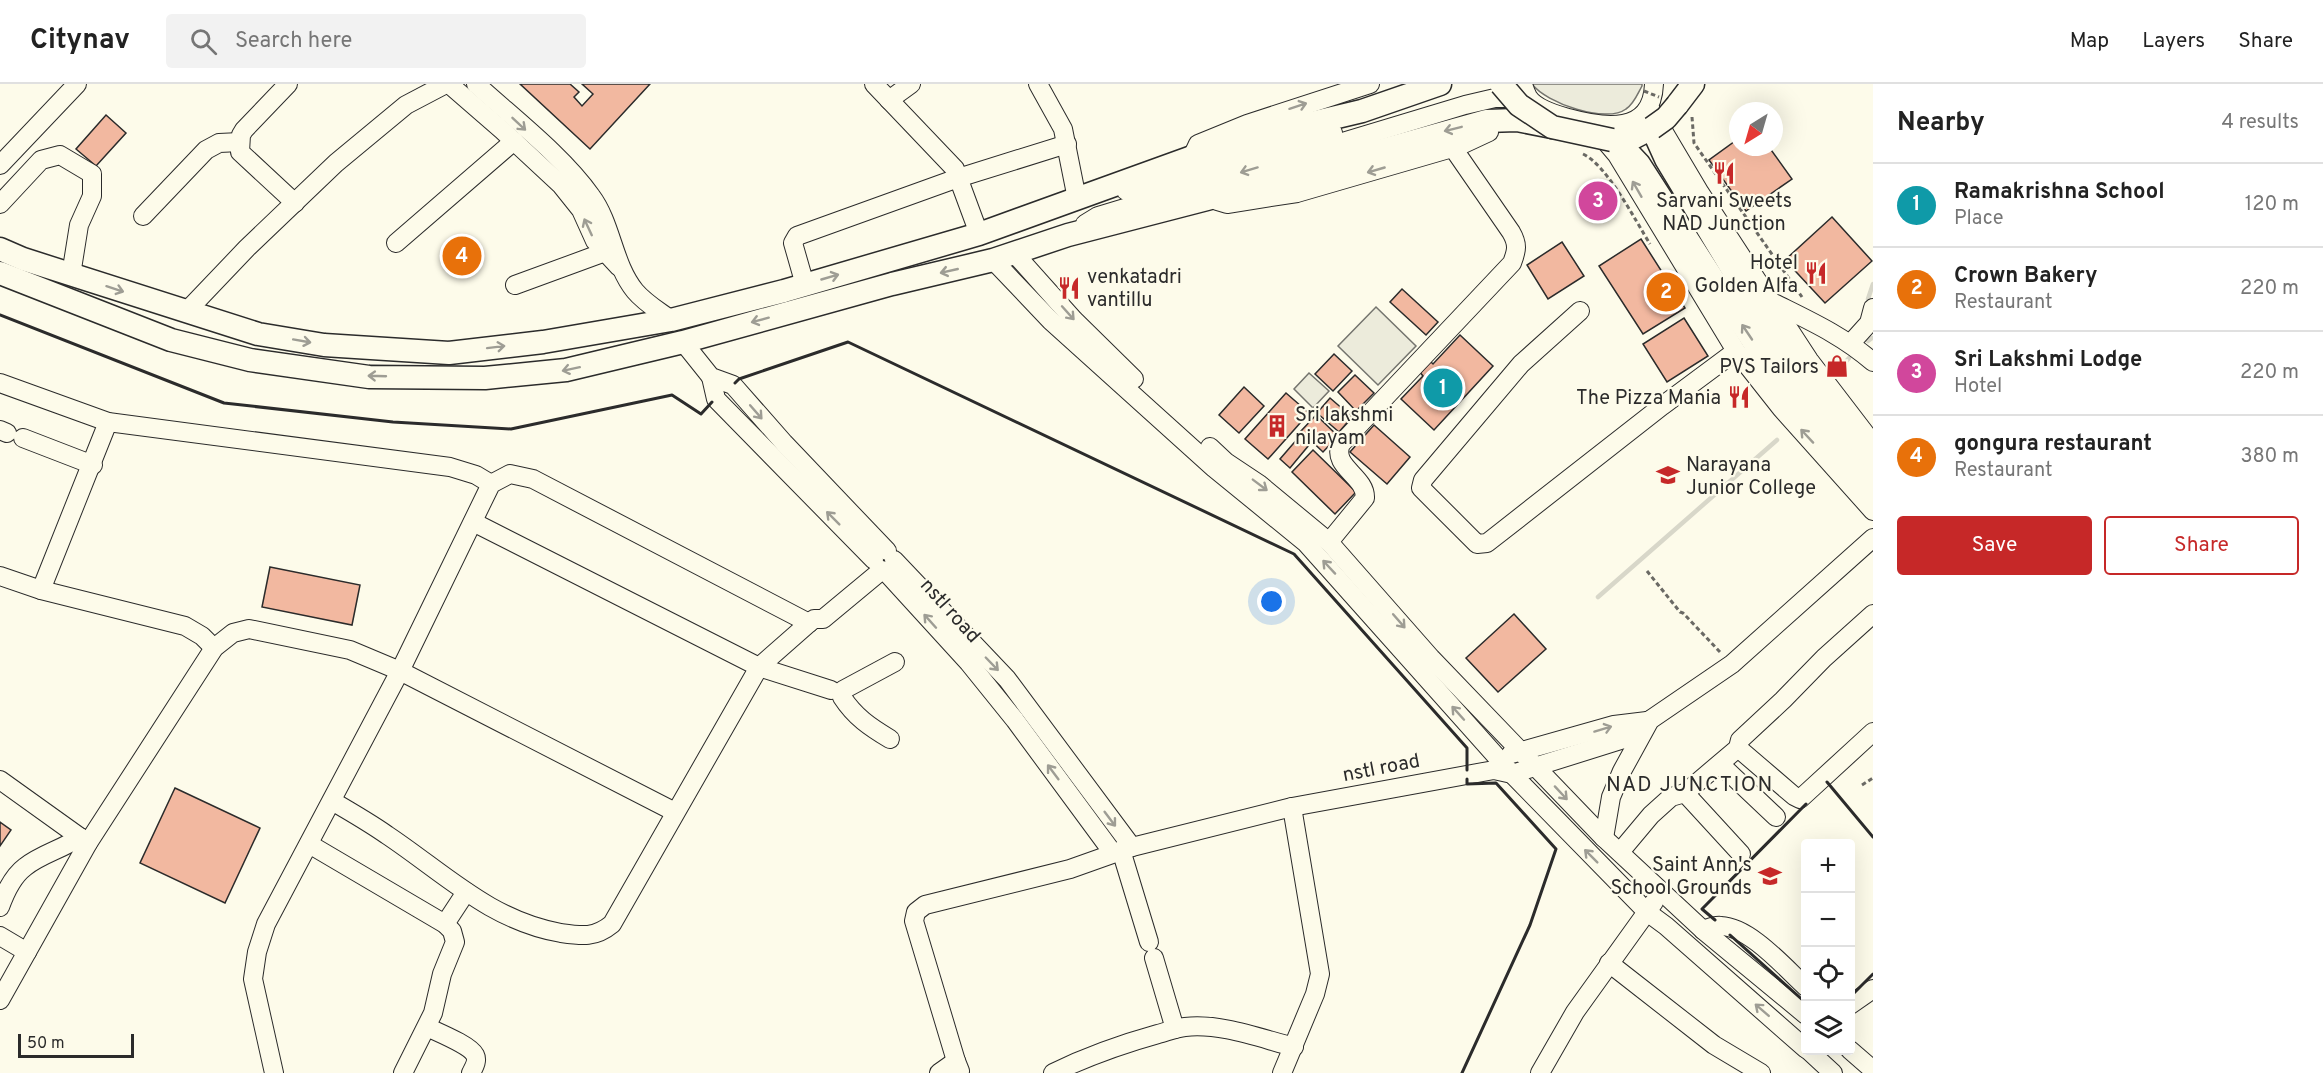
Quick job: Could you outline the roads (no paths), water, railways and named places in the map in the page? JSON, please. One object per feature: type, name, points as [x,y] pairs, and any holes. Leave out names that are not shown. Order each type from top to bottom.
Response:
[{"type":"main road","points":[[0,249],[71,275],[258,334],[324,345],[449,353],[543,342],[671,320],[805,285],[979,234],[1192,157],[1295,127],[1362,111],[1440,84]]},
{"type":"main road","points":[[1501,84],[1519,105],[1552,127]]},
{"type":"main road","points":[[1651,117],[1666,118],[1683,100],[1693,84]]},
{"type":"main road","points":[[0,273],[171,340],[250,360],[369,376],[485,378],[566,370],[683,342],[892,284],[1015,254],[1068,235],[1486,120],[1517,120],[1612,140],[1631,139],[1651,117]]},
{"type":"main road","points":[[1651,117],[1666,159],[1775,340],[1873,466]]},
{"type":"main road","points":[[1612,140],[1624,148],[1639,164],[1762,355],[1873,494]]},
{"type":"street","points":[[0,165],[77,84]]},
{"type":"street","points":[[288,84],[244,130],[240,152],[295,203]]},
{"type":"street","points":[[186,312],[336,164],[406,105],[447,84],[561,185],[581,210],[595,241],[624,273],[635,291],[671,320]]},
{"type":"street","points":[[476,84],[576,176],[587,190],[606,222],[624,273]]},
{"type":"street","points":[[874,84],[955,169],[979,234]]},
{"type":"street","points":[[889,99],[911,84]]},
{"type":"street","points":[[1038,84],[1063,129],[1067,144],[1067,202],[1094,201],[1480,91],[1492,84]]},
{"type":"street","points":[[1192,157],[1198,144],[1227,132],[1301,105],[1370,84]]},
{"type":"street","points":[[1654,84],[1651,117],[1809,360],[1872,441]]},
{"type":"street","points":[[1068,235],[1098,216],[1430,115],[1526,91],[1548,112],[1589,124],[1607,126],[1631,123],[1651,117]]},
{"type":"street","points":[[1589,124],[1617,154],[1736,351],[1781,408],[1873,511]]},
{"type":"street","points":[[1207,198],[1227,204],[1297,193],[1453,148],[1489,132]]},
{"type":"street","points":[[396,243],[514,141]]},
{"type":"street","points":[[143,216],[206,150],[219,143],[240,142]]},
{"type":"street","points":[[805,285],[794,253],[793,243],[797,236],[958,178],[1067,144]]},
{"type":"street","points":[[1329,542],[1365,498],[1362,487],[1339,458],[1338,452],[1341,444],[1512,262],[1516,251],[1517,241],[1453,148]]},
{"type":"street","points":[[0,204],[41,160],[60,155],[92,174],[92,196],[79,225],[71,275]]},
{"type":"street","points":[[515,285],[605,252]]},
{"type":"street","points":[[1015,254],[1074,320],[1144,389],[1226,462],[1259,484],[1329,542],[1431,658],[1604,838],[1703,930],[1801,1011]]},
{"type":"street","points":[[993,260],[1051,321],[1214,468],[1306,543],[1502,767],[1647,912],[1801,1045]]},
{"type":"street","points":[[1772,302],[1851,343],[1873,362]]},
{"type":"street","points":[[1851,343],[1869,323],[1873,308]]},
{"type":"street","points":[[1580,311],[1521,364],[1423,480],[1421,488],[1477,544],[1487,543],[1736,351]]},
{"type":"street","name":"nstl road","points":[[683,342],[711,377],[716,399],[883,563],[969,663],[1122,850]]},
{"type":"street","points":[[0,383],[108,422],[450,467],[476,475],[491,484]]},
{"type":"street","points":[[41,590],[93,465],[108,422]]},
{"type":"street","points":[[10,434],[93,465]]},
{"type":"street","points":[[274,1073],[253,979],[257,952],[266,924],[400,671],[491,484],[510,474],[533,479],[812,621]]},
{"type":"street","points":[[473,522],[759,667],[839,692],[851,711],[862,722],[890,739]]},
{"type":"street","points":[[1502,767],[1537,767],[1624,739],[1732,664],[1873,538]]},
{"type":"street","points":[[332,801],[386,834],[499,913],[531,927],[585,937],[603,932],[612,924],[759,667],[812,621],[824,619],[883,563]]},
{"type":"street","points":[[0,576],[41,590],[185,626],[202,636],[214,648]]},
{"type":"street","points":[[1620,852],[1651,815],[1671,797],[1685,794],[1720,764],[1738,748],[1740,740],[1824,658],[1871,620]]},
{"type":"street","points":[[0,1000],[84,840],[214,648],[233,633],[249,629],[350,650],[400,671],[675,812]]},
{"type":"street","points":[[839,692],[895,662]]},
{"type":"street","points":[[1604,838],[1611,797],[1622,771],[1650,720]]},
{"type":"street","name":"nstl road","points":[[939,1073],[959,1067],[914,921],[916,912],[925,905],[1070,869],[1122,850],[1292,807],[1502,767],[1521,750],[1614,725],[1650,720]]},
{"type":"street","points":[[1738,748],[1800,799],[1873,732]]},
{"type":"street","points":[[1720,764],[1776,817]]},
{"type":"street","points":[[0,780],[84,840]]},
{"type":"street","points":[[1685,794],[1742,854]]},
{"type":"street","points":[[1282,1073],[1315,994],[1320,974],[1292,807]]},
{"type":"street","points":[[0,907],[12,882],[24,867],[84,840]]},
{"type":"street","points":[[309,844],[445,924],[454,936],[455,942],[442,974],[433,1013],[403,1073]]},
{"type":"street","points":[[1122,850],[1175,1029]]},
{"type":"street","points":[[1540,1073],[1575,1012],[1661,890]]},
{"type":"street","points":[[445,924],[466,892]]},
{"type":"street","points":[[1703,930],[1723,926],[1738,930],[1750,937],[1801,983]]},
{"type":"street","points":[[0,936],[27,952]]},
{"type":"street","points":[[1609,963],[1714,1045],[1761,1073]]},
{"type":"street","points":[[1855,1002],[1873,989]]},
{"type":"street","points":[[427,1027],[470,1049],[475,1055],[476,1064],[471,1073]]},
{"type":"street","points":[[1053,1073],[1130,1042],[1184,1027],[1236,1031],[1294,1047]]},
{"type":"street","points":[[1855,1054],[1873,1070]]},
{"type":"street","points":[[1813,1055],[1833,1073]]},
{"type":"waterway","points":[[1868,299],[1873,284]]},
{"type":"waterway","points":[[1868,341],[1872,338]]},
{"type":"waterway","points":[[1836,373],[1849,358]]},
{"type":"waterway","points":[[1598,597],[1777,440]]},
{"type":"place","name":"Sarvani Sweets NAD Junction","points":[[1724,173]]},
{"type":"place","name":"Sri Lakshmi Lodge","points":[[1598,201]]},
{"type":"place","name":"gongura restaurant","points":[[462,256]]},
{"type":"place","name":"Hotel Golden Alfa","points":[[1816,273]]},
{"type":"place","name":"venkatadri vantillu","points":[[1069,288]]},
{"type":"place","name":"Crown Bakery","points":[[1666,292]]},
{"type":"place","name":"PVS Tailors","points":[[1837,366]]},
{"type":"place","name":"Ramakrishna School","points":[[1443,388]]},
{"type":"place","name":"The Pizza Mania","points":[[1739,397]]},
{"type":"place","name":"Sri lakshmi nilayam","points":[[1277,426]]},
{"type":"place","name":"Narayana Junior College","points":[[1668,475]]},
{"type":"place","name":"Saint Ann's School Grounds","points":[[1770,876]]},
{"type":"district","name":"NAD JUNCTION","points":[[1690,784]]}]
